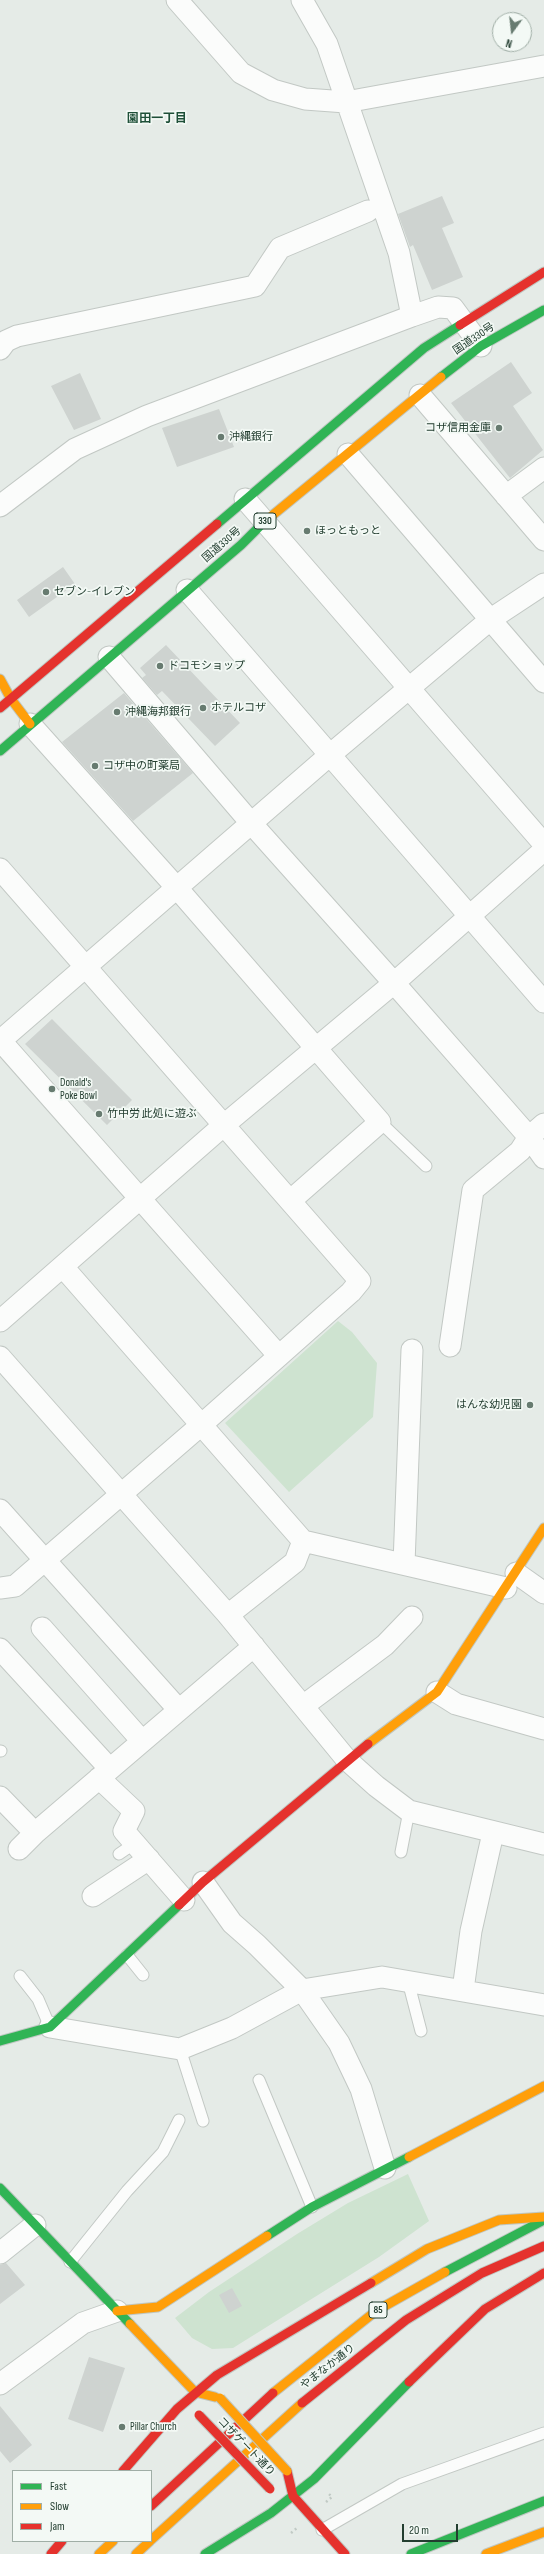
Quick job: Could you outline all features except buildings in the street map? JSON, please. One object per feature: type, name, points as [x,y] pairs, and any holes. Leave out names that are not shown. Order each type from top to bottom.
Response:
[{"type":"main road","name":"国道330号","points":[[0,708],[424,348],[544,272]]},
{"type":"main road","name":"国道330号","points":[[0,751],[241,545],[265,521],[420,395],[481,346],[544,310]]},
{"type":"main road","points":[[0,679],[11,699],[30,724]]},
{"type":"main road","points":[[0,2041],[50,2027],[203,1882],[347,1760],[437,1692],[544,1528]]},
{"type":"main road","points":[[116,2311],[158,2307],[312,2207],[384,2168],[544,2086]]},
{"type":"main road","points":[[0,2188],[195,2392]]},
{"type":"main road","points":[[124,2470],[195,2392],[217,2375],[427,2249],[500,2220],[544,2217]]},
{"type":"main road","name":"やまなか通り","points":[[152,2505],[288,2379],[376,2311],[470,2258],[544,2220]]},
{"type":"main road","name":"やまなか通り","points":[[152,2540],[310,2396],[406,2320],[482,2273],[544,2246]]},
{"type":"main road","points":[[205,2554],[293,2496],[314,2479],[438,2352],[486,2310],[544,2273]]},
{"type":"main road","name":"コザゲート通り","points":[[195,2392],[220,2398],[288,2471],[293,2496],[270,2489],[199,2416],[195,2392]]},
{"type":"main road","points":[[293,2496],[345,2554]]},
{"type":"main road","points":[[411,2554],[544,2501]]},
{"type":"main road","points":[[486,2554],[544,2532]]},
{"type":"main road","points":[[51,2554],[61,2542]]},
{"type":"main road","points":[[99,2554],[112,2542]]},
{"type":"main road","name":"やまなか通り","points":[[136,2554],[150,2542]]},
{"type":"street","points":[[177,0],[241,73],[273,90],[305,99],[346,102],[544,66]]},
{"type":"street","points":[[302,0],[327,44],[399,253],[412,316]]},
{"type":"street","points":[[0,349],[6,341],[17,336],[255,286],[280,248],[368,211]]},
{"type":"street","points":[[0,506],[75,449],[132,422],[412,316],[438,308],[453,308],[463,324],[481,346]]},
{"type":"street","points":[[420,395],[544,540]]},
{"type":"street","points":[[348,454],[544,682]]},
{"type":"street","points":[[506,496],[544,468]]},
{"type":"street","points":[[245,499],[544,844]]},
{"type":"street","points":[[279,1356],[0,1041],[331,754],[491,619],[544,584]]},
{"type":"street","points":[[187,590],[331,754],[544,1002]]},
{"type":"street","points":[[109,657],[251,823],[394,983],[536,1131],[544,1158]]},
{"type":"street","points":[[30,724],[316,1047],[380,1122],[290,1201]]},
{"type":"street","points":[[0,1321],[224,1125],[394,983],[544,850]]},
{"type":"street","points":[[0,869],[360,1281],[351,1292],[200,1426],[15,1586],[0,1588]]},
{"type":"street","points":[[450,1346],[473,1190],[520,1151],[536,1131]]},
{"type":"street","points":[[63,1267],[200,1426],[303,1541],[404,1564],[511,1580],[544,1593]]},
{"type":"street","points":[[404,1564],[412,1350]]},
{"type":"street","points":[[0,1357],[120,1495],[228,1615],[347,1760],[376,1786],[409,1811],[493,1833],[544,1844]]},
{"type":"street","points":[[0,1510],[179,1710]]},
{"type":"street","points":[[228,1615],[295,1562],[303,1541]]},
{"type":"street","points":[[303,1706],[385,1645],[412,1617]]},
{"type":"street","points":[[42,1628],[142,1741]]},
{"type":"street","points":[[19,1849],[35,1833],[254,1646]]},
{"type":"street","points":[[0,1649],[134,1811],[124,1831],[127,1848],[149,1859],[184,1900]]},
{"type":"street","points":[[437,1692],[456,1704],[544,1729]]},
{"type":"street","points":[[0,1797],[35,1833]]},
{"type":"street","points":[[463,1990],[471,1931],[493,1833]]},
{"type":"street","points":[[93,1896],[149,1859]]},
{"type":"street","points":[[203,1882],[232,1923],[257,1945],[302,1990],[339,2043],[361,2090],[384,2168]]},
{"type":"street","points":[[50,2027],[180,2050],[232,2028],[302,1990],[382,1977],[544,2005]]},
{"type":"street","points":[[0,2253],[35,2225]]},
{"type":"street","points":[[0,2384],[83,2323],[116,2311]]},
{"type":"lane","points":[[380,1122],[426,1166]]},
{"type":"lane","points":[[400,1852],[409,1811]]},
{"type":"lane","points":[[127,1955],[143,1975]]},
{"type":"lane","points":[[20,1976],[38,1999],[50,2027]]},
{"type":"lane","points":[[408,1981],[421,2031]]},
{"type":"lane","points":[[180,2050],[203,2120]]},
{"type":"lane","points":[[259,2080],[312,2207]]},
{"type":"lane","points":[[70,2262],[127,2191],[163,2152],[179,2120]]},
{"type":"lane","points":[[322,2530],[402,2484],[544,2433]]},
{"type":"green space","points":[[338,1321],[352,1332],[377,1363],[373,1417],[289,1492],[225,1423]]},
{"type":"green space","points":[[408,2174],[429,2221],[379,2257],[233,2348],[212,2349],[192,2338],[175,2318],[209,2292],[297,2234],[348,2203]]},
{"type":"traffic: fast","points":[[441,377],[481,346],[544,310]]},
{"type":"traffic: fast","points":[[217,524],[424,348],[460,325]]},
{"type":"traffic: fast","points":[[0,751],[241,545],[263,523]]},
{"type":"traffic: fast","points":[[0,2041],[50,2027],[179,1905]]},
{"type":"traffic: fast","points":[[267,2236],[312,2207],[409,2157]]},
{"type":"traffic: fast","points":[[0,2188],[130,2324]]},
{"type":"traffic: fast","points":[[445,2272],[542,2221]]},
{"type":"traffic: fast","points":[[205,2554],[271,2513],[314,2479],[409,2382]]},
{"type":"traffic: fast","points":[[411,2554],[544,2501]]},
{"type":"traffic: slow","points":[[263,523],[441,377]]},
{"type":"traffic: slow","points":[[0,679],[11,699],[30,724]]},
{"type":"traffic: slow","points":[[368,1744],[437,1692],[544,1528]]},
{"type":"traffic: slow","points":[[409,2157],[544,2086]]},
{"type":"traffic: slow","points":[[371,2283],[427,2249],[499,2220],[544,2217]]},
{"type":"traffic: slow","points":[[117,2311],[158,2307],[267,2236]]},
{"type":"traffic: slow","points":[[273,2393],[376,2311],[445,2272]]},
{"type":"traffic: slow","points":[[130,2324],[195,2392],[215,2397]]},
{"type":"traffic: slow","points":[[220,2398],[287,2471]]},
{"type":"traffic: slow","points":[[152,2539],[302,2403]]},
{"type":"traffic: slow","points":[[486,2554],[544,2532]]},
{"type":"traffic: slow","points":[[99,2554],[112,2542]]},
{"type":"traffic: slow","points":[[136,2554],[149,2542]]},
{"type":"traffic: jam","points":[[460,325],[544,272]]},
{"type":"traffic: jam","points":[[0,708],[217,524]]},
{"type":"traffic: jam","points":[[179,1905],[203,1882],[368,1744]]},
{"type":"traffic: jam","points":[[302,2403],[406,2320],[482,2273],[544,2246]]},
{"type":"traffic: jam","points":[[409,2382],[485,2309],[544,2273]]},
{"type":"traffic: jam","points":[[124,2470],[177,2409],[217,2375],[371,2283]]},
{"type":"traffic: jam","points":[[152,2505],[273,2393]]},
{"type":"traffic: jam","points":[[199,2415],[270,2489]]},
{"type":"traffic: jam","points":[[287,2471],[293,2496],[345,2554]]},
{"type":"traffic: jam","points":[[51,2554],[61,2542]]},
{"type":"place","name":"コザ信用金庫","points":[[499,428]]},
{"type":"place","name":"沖縄銀行","points":[[221,437]]},
{"type":"place","name":"ほっともっと","points":[[307,531]]},
{"type":"place","name":"セブン-イレブン","points":[[46,592]]},
{"type":"place","name":"ドコモショップ","points":[[160,666]]},
{"type":"place","name":"ホテルコザ","points":[[203,708]]},
{"type":"place","name":"沖縄海邦銀行","points":[[117,712]]},
{"type":"place","name":"コザ中の町薬局","points":[[95,766]]},
{"type":"place","name":"Donald's Poke Bowl","points":[[52,1089]]},
{"type":"place","name":"竹中労 此処に遊ぶ","points":[[99,1114]]},
{"type":"place","name":"はんな幼児園","points":[[530,1405]]},
{"type":"place","name":"Pillar Church","points":[[122,2427]]},
{"type":"district","name":"園田一丁目","points":[[157,119]]}]
